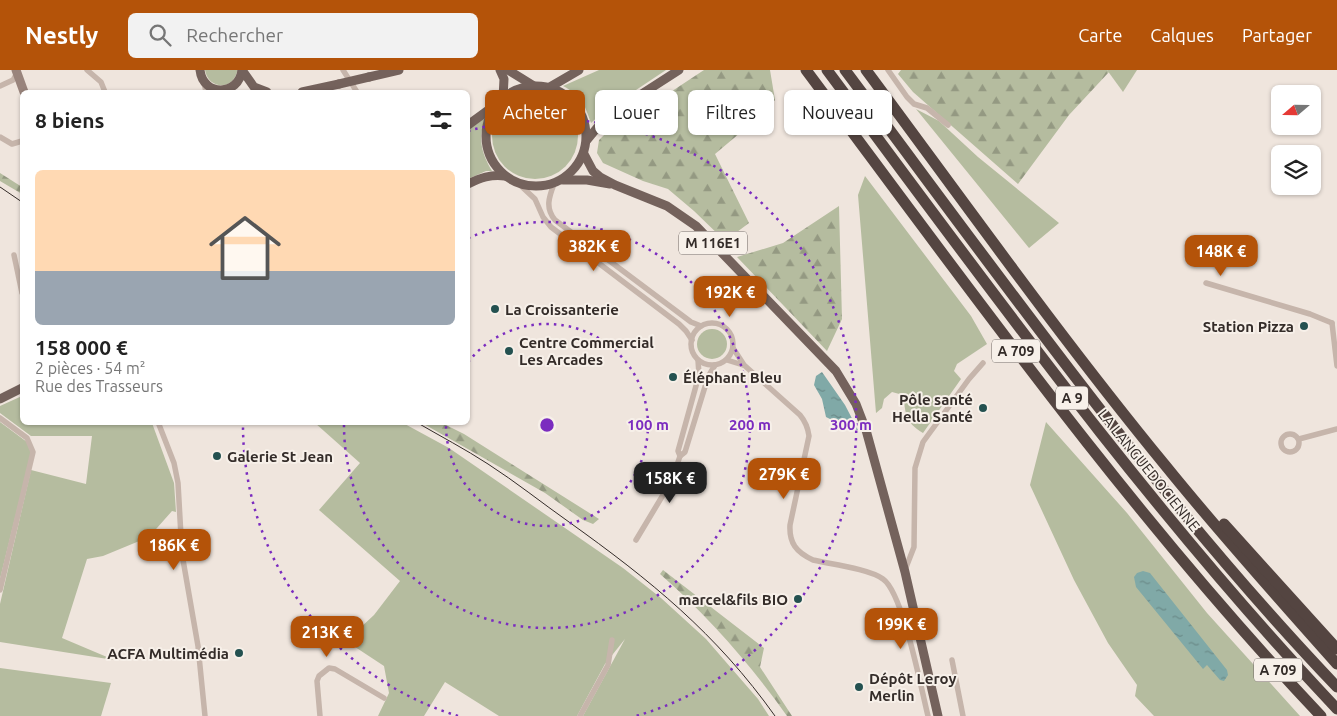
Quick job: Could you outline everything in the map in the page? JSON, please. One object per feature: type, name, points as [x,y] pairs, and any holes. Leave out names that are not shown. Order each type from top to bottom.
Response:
[{"type":"highway","name":"A 709","points":[[806,70],[1084,440],[1171,548],[1236,624],[1321,716]]},
{"type":"highway","name":"LA LANGUEDOCIENNE","points":[[827,70],[1110,447],[1237,599],[1337,709]]},
{"type":"highway","name":"LA LANGUEDOCIENNE","points":[[845,70],[1073,375],[1146,468],[1243,583],[1337,688]]},
{"type":"highway","name":"A 709","points":[[866,70],[1143,438],[1255,572],[1337,664]]},
{"type":"highway","points":[[1143,438],[1337,649]]},
{"type":"highway","points":[[1236,624],[1278,678],[1311,716]]},
{"type":"main road","points":[[200,70],[204,83],[216,90]]},
{"type":"main road","points":[[227,90],[234,86],[240,79],[242,70]]},
{"type":"main road","points":[[242,70],[254,87]]},
{"type":"main road","points":[[311,90],[399,70]]},
{"type":"main road","points":[[500,70],[504,79],[502,90]]},
{"type":"main road","points":[[508,70],[534,86]]},
{"type":"main road","points":[[550,88],[579,70]]},
{"type":"main road","points":[[587,140],[606,117],[679,70]]},
{"type":"main road","points":[[234,86],[254,87],[262,90]]},
{"type":"main road","points":[[486,135],[489,154],[496,166],[505,176],[520,185],[537,187],[558,182],[572,173],[579,164],[584,154],[587,140],[586,126],[581,113],[573,102],[562,93],[550,88],[534,86],[518,90]]},
{"type":"main road","points":[[470,123],[485,112]]},
{"type":"main road","name":"M 116E1","points":[[584,154],[593,171],[615,185],[667,206],[696,226],[836,371],[856,404],[866,430],[904,572],[938,716]]},
{"type":"main road","points":[[470,183],[487,176],[505,176]]},
{"type":"main road","name":"M 116E1","points":[[558,182],[588,180],[615,185]]},
{"type":"main road","points":[[0,399],[20,389]]},
{"type":"street","points":[[87,70],[101,82],[104,90]]},
{"type":"street","points":[[343,70],[356,90]]},
{"type":"street","points":[[888,70],[914,104],[926,108],[948,125]]},
{"type":"street","points":[[0,86],[13,80],[17,72]]},
{"type":"street","points":[[17,72],[23,90]]},
{"type":"street","points":[[204,83],[206,90]]},
{"type":"street","points":[[0,138],[12,144],[20,142]]},
{"type":"street","points":[[558,182],[548,202],[550,212],[555,220],[691,322],[702,326]]},
{"type":"street","points":[[520,185],[535,200],[543,217],[552,227],[679,324],[692,340]]},
{"type":"street","points":[[14,255],[20,284]]},
{"type":"street","points":[[1206,283],[1335,321],[1337,366]]},
{"type":"street","points":[[680,456],[678,451],[699,375],[698,360],[693,352],[692,340],[695,332],[702,326],[711,323],[722,326],[731,334],[733,348],[726,360],[715,365],[706,364],[698,360]]},
{"type":"street","points":[[733,348],[744,365],[800,415],[805,421],[808,430],[809,436],[790,524],[789,534],[792,543],[803,555],[813,560],[875,574],[888,583],[897,598],[914,654],[928,716]]},
{"type":"street","points":[[726,360],[744,365]]},
{"type":"street","points":[[904,572],[914,547],[915,468],[923,442],[983,363]]},
{"type":"street","points":[[636,540],[672,480],[680,456],[685,452],[708,377],[715,365]]},
{"type":"street","points":[[0,418],[28,438],[33,452],[0,590]]},
{"type":"street","points":[[159,425],[174,463],[178,483],[182,554],[198,646],[205,716]]},
{"type":"street","points":[[1299,439],[1337,428]]},
{"type":"street","points":[[580,716],[608,664],[612,640]]},
{"type":"street","points":[[952,660],[963,716]]},
{"type":"street","points":[[320,716],[317,681],[324,671],[329,668],[335,669],[384,698]]},
{"type":"green space","points":[[205,70],[237,70],[237,72],[230,82],[220,85],[211,81]]},
{"type":"green space","points":[[599,70],[666,70],[636,90],[595,90],[595,119],[591,123],[585,108],[585,90],[569,90],[563,86]]},
{"type":"green space","points":[[704,70],[770,70],[773,90],[688,90],[688,135],[738,135],[715,154],[749,223],[725,241],[668,189],[643,181],[603,163],[597,153],[599,140],[604,135],[678,135],[678,90],[674,90]]},
{"type":"green space","points":[[901,70],[1107,70],[1109,72],[1069,115],[1018,184],[913,92],[898,74]]},
{"type":"green space","points":[[1107,70],[1137,70],[1123,92]]},
{"type":"green space","points":[[916,109],[939,121],[978,157],[1059,223],[1029,248]]},
{"type":"green space","points":[[485,118],[481,139],[485,158],[492,171],[486,171],[470,178],[470,129]]},
{"type":"green space","points":[[492,135],[578,135],[574,152],[565,166],[551,175],[535,179],[519,175],[505,166],[496,152],[492,136]]},
{"type":"green space","points":[[0,173],[20,186],[20,193],[0,181]]},
{"type":"green space","points":[[865,176],[971,316],[987,344],[957,364],[954,371],[961,379],[923,433],[907,417],[903,395],[892,392],[884,399],[882,408],[876,413],[858,195]]},
{"type":"green space","points":[[839,206],[842,319],[827,351],[737,257],[783,243]]},
{"type":"green space","points":[[712,329],[723,333],[727,344],[723,355],[712,359],[701,355],[697,344],[701,333]]},
{"type":"green space","points":[[20,397],[20,425],[153,425],[174,483],[176,512],[172,511],[149,537],[103,556],[87,559],[62,638],[114,660],[0,642],[0,604],[31,470],[86,484],[92,436],[31,436],[0,413],[0,406]]},
{"type":"green space","points":[[0,422],[27,442],[31,453],[0,579]]},
{"type":"green space","points":[[1046,422],[1127,513],[1207,613],[1300,716],[1154,716],[1135,696],[1137,685],[1108,643],[1074,580],[1030,485]]},
{"type":"green space","points":[[317,425],[407,425],[449,448],[623,568],[661,598],[706,639],[758,699],[769,716],[583,716],[625,639],[605,664],[577,716],[499,716],[445,682],[424,716],[378,716],[389,693],[384,666],[346,641],[374,615],[400,581],[319,510],[360,463]]},
{"type":"green space","points":[[426,425],[446,425],[464,434],[599,519],[593,524],[583,520],[545,493]]},
{"type":"green space","points":[[663,570],[764,648],[760,667],[792,716],[787,716],[743,659],[712,624],[660,574]]},
{"type":"green space","points":[[0,668],[111,683],[101,716],[0,716]]},
{"type":"water","points":[[822,372],[845,405],[858,430],[848,428],[826,417],[822,399],[814,385],[816,376]]},
{"type":"water","points":[[1143,571],[1150,573],[1227,670],[1228,675],[1224,681],[1220,680],[1207,665],[1203,669],[1136,587],[1134,577],[1137,573]]},
{"type":"tram line","points":[[0,187],[20,201]]},
{"type":"tram line","points":[[421,425],[509,478],[654,587],[705,633],[753,686],[775,716]]},
{"type":"place","name":"La Croissanterie","points":[[495,309]]},
{"type":"place","name":"Station Pizza","points":[[1304,326]]},
{"type":"place","name":"Centre Commercial Les Arcades","points":[[509,351]]},
{"type":"place","name":"Éléphant Bleu","points":[[673,377]]},
{"type":"place","name":"Pôle santé Hella Santé","points":[[983,408]]},
{"type":"place","name":"Galerie St Jean","points":[[217,456]]},
{"type":"place","name":"marcel&fils BIO","points":[[798,599]]},
{"type":"place","name":"ACFA Multimédia","points":[[239,653]]},
{"type":"place","name":"Dépôt Leroy Merlin","points":[[859,687]]}]
